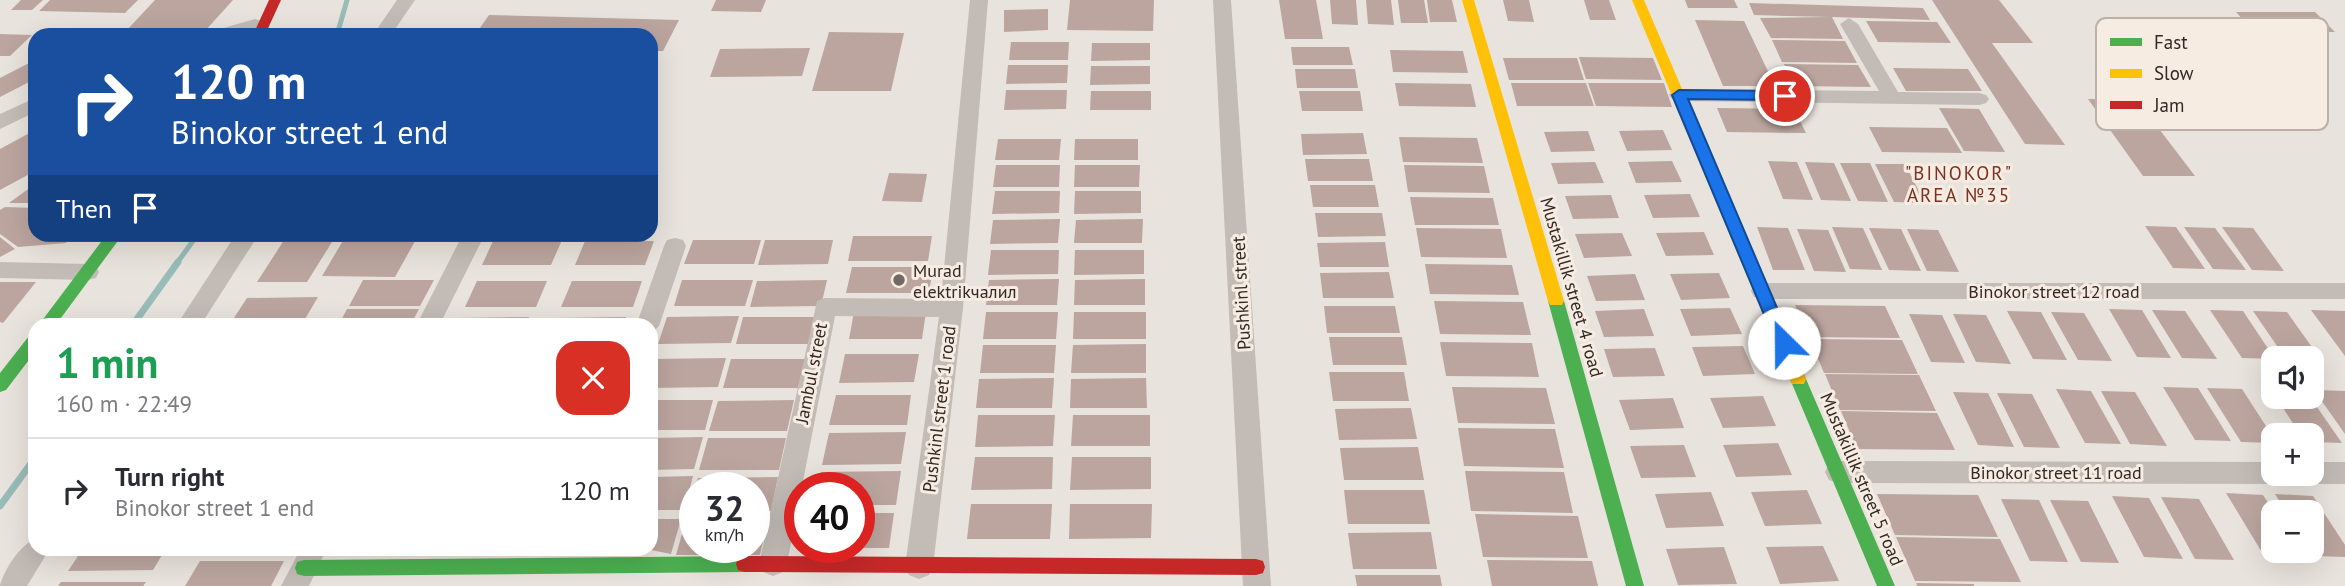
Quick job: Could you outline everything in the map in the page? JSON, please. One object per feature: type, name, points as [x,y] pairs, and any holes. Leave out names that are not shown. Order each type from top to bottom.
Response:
[{"type":"street","points":[[258,28],[275,0]]},
{"type":"street","points":[[387,28],[406,0]]},
{"type":"street","name":"Pushkinl street 1 road","points":[[919,567],[952,307],[979,0]]},
{"type":"street","name":"Pushkinl street","points":[[1223,0],[1256,576]]},
{"type":"street","name":"Mustakillik street 4 road","points":[[1468,0],[1506,124],[1635,586]]},
{"type":"street","name":"Mustakillik street 5 road","points":[[1638,0],[1886,586]]},
{"type":"street","points":[[1849,24],[1891,96]]},
{"type":"street","points":[[1679,95],[1979,99]]},
{"type":"street","points":[[0,122],[28,108]]},
{"type":"street","points":[[52,318],[110,242]]},
{"type":"street","points":[[192,318],[243,242]]},
{"type":"street","points":[[431,318],[469,242]]},
{"type":"street","points":[[650,318],[675,246]]},
{"type":"street","points":[[0,270],[88,272]]},
{"type":"street","name":"Binokor street 12 road","points":[[1762,291],[2345,291]]},
{"type":"street","name":"Jambul street","points":[[773,564],[825,307],[952,307]]},
{"type":"street","points":[[0,385],[28,349]]},
{"type":"street","name":"Binokor street 11 road","points":[[1838,471],[2261,473]]},
{"type":"street","points":[[2324,473],[2345,473]]},
{"type":"street","points":[[12,586],[32,556]]},
{"type":"street","points":[[304,568],[564,558],[1256,576]]},
{"type":"building","points":[[21,0],[43,0],[32,10],[11,10]]},
{"type":"building","points":[[50,0],[138,0],[125,13],[39,11]]},
{"type":"building","points":[[155,0],[233,0],[208,28],[129,28]]},
{"type":"building","points":[[716,0],[766,0],[761,12],[711,11]]},
{"type":"building","points":[[1070,0],[1154,0],[1153,31],[1067,30]]},
{"type":"building","points":[[1279,0],[1316,0],[1323,39],[1285,39]]},
{"type":"building","points":[[1330,0],[1356,0],[1358,25],[1332,24]]},
{"type":"building","points":[[1366,0],[1391,0],[1394,25],[1368,24]]},
{"type":"building","points":[[1398,0],[1424,0],[1428,23],[1401,23]]},
{"type":"building","points":[[1427,0],[1452,0],[1457,22],[1430,22]]},
{"type":"building","points":[[1503,0],[1529,0],[1534,22],[1508,21]]},
{"type":"building","points":[[1584,0],[1609,0],[1616,20],[1590,20]]},
{"type":"building","points":[[1685,0],[1734,0],[1738,8],[1688,8]]},
{"type":"building","points":[[1932,0],[1999,0],[2033,43],[1992,43],[2065,145],[2025,144]]},
{"type":"building","points":[[1749,3],[1923,8],[1930,20],[1832,17],[1843,39],[1771,38],[1760,18],[1829,17],[1754,15]]},
{"type":"building","points":[[1048,9],[1048,30],[1004,32],[1004,10]]},
{"type":"building","points":[[2236,12],[2315,12],[2321,18],[2241,18]]},
{"type":"building","points":[[489,15],[679,20],[663,51],[658,51],[658,28],[480,28]]},
{"type":"building","points":[[1695,20],[1744,21],[1775,86],[1723,86]]},
{"type":"building","points":[[1866,21],[1937,22],[1951,43],[1878,42]]},
{"type":"building","points":[[829,32],[904,33],[891,91],[812,91]]},
{"type":"building","points":[[0,34],[28,35],[28,39],[10,56],[0,56]]},
{"type":"building","points":[[1772,40],[1845,41],[1857,63],[1782,62]]},
{"type":"building","points":[[1011,42],[1069,42],[1068,60],[1009,60]]},
{"type":"building","points":[[1092,43],[1150,43],[1150,60],[1091,61]]},
{"type":"building","points":[[1291,47],[1349,47],[1353,65],[1293,65]]},
{"type":"building","points":[[810,48],[802,76],[710,77],[720,49]]},
{"type":"building","points":[[1390,50],[1463,51],[1468,73],[1393,72]]},
{"type":"building","points":[[1579,57],[1653,58],[1662,80],[1586,79]]},
{"type":"building","points":[[1503,58],[1577,58],[1584,80],[1509,80]]},
{"type":"building","points":[[28,64],[28,83],[0,97],[0,78]]},
{"type":"building","points":[[1784,64],[1858,65],[1871,87],[1795,86]]},
{"type":"building","points":[[1008,65],[1068,65],[1067,83],[1006,84]]},
{"type":"building","points":[[1091,66],[1150,66],[1150,84],[1090,85]]},
{"type":"building","points":[[1893,68],[1968,69],[1982,91],[1906,91]]},
{"type":"building","points":[[1295,69],[1355,69],[1358,88],[1297,88]]},
{"type":"building","points":[[1395,83],[1471,84],[1476,107],[1399,106]]},
{"type":"building","points":[[1511,83],[1586,83],[1594,106],[1517,106]]},
{"type":"building","points":[[1588,83],[1664,83],[1672,107],[1596,106]]},
{"type":"building","points":[[1006,90],[1067,90],[1066,109],[1004,110]]},
{"type":"building","points":[[1091,91],[1151,91],[1151,110],[1090,110]]},
{"type":"building","points":[[1299,91],[1360,91],[1363,111],[1302,111]]},
{"type":"building","points":[[2088,99],[2096,99],[2096,110]]},
{"type":"building","points":[[1717,108],[1794,109],[1806,133],[1727,132]]},
{"type":"building","points":[[1939,108],[1979,109],[2005,152],[1964,151]]},
{"type":"building","points":[[1869,127],[1947,128],[1962,153],[1882,152]]},
{"type":"building","points":[[1663,130],[1672,150],[1627,151],[1619,131]]},
{"type":"building","points":[[2110,130],[2160,130],[2195,176],[2143,176]]},
{"type":"building","points":[[1588,131],[1595,151],[1551,152],[1544,132]]},
{"type":"building","points":[[1363,133],[1367,154],[1303,155],[1301,134]]},
{"type":"building","points":[[28,134],[28,175],[0,190],[0,149]]},
{"type":"building","points":[[1399,137],[1477,138],[1483,163],[1403,162]]},
{"type":"building","points":[[998,139],[1061,139],[1059,160],[995,160]]},
{"type":"building","points":[[1075,139],[1138,139],[1138,160],[1074,160]]},
{"type":"building","points":[[1305,159],[1369,159],[1373,181],[1308,181]]},
{"type":"building","points":[[1672,161],[1682,182],[1636,183],[1628,162]]},
{"type":"building","points":[[1768,161],[1797,162],[1813,200],[1783,199]]},
{"type":"building","points":[[1595,162],[1604,183],[1558,184],[1551,163]]},
{"type":"building","points":[[1805,162],[1834,163],[1851,201],[1821,200]]},
{"type":"building","points":[[1840,163],[1870,163],[1888,202],[1858,201]]},
{"type":"building","points":[[1875,164],[1905,164],[1925,203],[1894,202]]},
{"type":"building","points":[[996,165],[1060,165],[1059,187],[993,187]]},
{"type":"building","points":[[1075,165],[1140,165],[1139,187],[1074,187]]},
{"type":"building","points":[[1404,165],[1484,166],[1490,193],[1408,192]]},
{"type":"building","points":[[889,173],[927,174],[922,202],[882,201]]},
{"type":"building","points":[[1310,185],[1375,185],[1379,207],[1313,207]]},
{"type":"building","points":[[28,189],[28,203],[9,203]]},
{"type":"building","points":[[995,191],[1060,191],[1059,213],[992,214]]},
{"type":"building","points":[[1075,191],[1141,191],[1141,213],[1074,214]]},
{"type":"building","points":[[1690,194],[1700,217],[1653,218],[1644,195]]},
{"type":"building","points":[[1611,195],[1619,218],[1573,219],[1565,196]]},
{"type":"building","points":[[1410,197],[1493,198],[1499,225],[1415,225]]},
{"type":"building","points":[[5,207],[28,208],[28,242],[67,242],[18,247],[0,234],[0,210]]},
{"type":"building","points":[[1315,213],[1382,213],[1386,236],[1318,237]]},
{"type":"building","points":[[1060,219],[1058,243],[990,244],[993,220]]},
{"type":"building","points":[[1143,219],[1142,243],[1074,243],[1076,220]]},
{"type":"building","points":[[2145,226],[2176,227],[2205,269],[2173,268]]},
{"type":"building","points":[[1757,227],[1788,228],[1805,270],[1773,270]]},
{"type":"building","points":[[1832,227],[1863,228],[1882,270],[1850,269]]},
{"type":"building","points":[[2184,227],[2215,228],[2246,270],[2213,269]]},
{"type":"building","points":[[2222,227],[2253,228],[2284,271],[2252,270]]},
{"type":"building","points":[[1416,228],[1501,229],[1507,258],[1421,257]]},
{"type":"building","points":[[1869,228],[1901,229],[1921,271],[1889,270]]},
{"type":"building","points":[[1797,229],[1828,230],[1846,272],[1814,271]]},
{"type":"building","points":[[1907,229],[1938,230],[1959,272],[1927,271]]},
{"type":"building","points":[[1704,232],[1714,255],[1666,256],[1656,233]]},
{"type":"building","points":[[1622,233],[1632,256],[1584,258],[1575,234]]},
{"type":"building","points":[[853,236],[932,236],[928,261],[848,261]]},
{"type":"building","points":[[0,237],[15,249],[0,257]]},
{"type":"building","points":[[693,240],[761,240],[754,264],[684,264]]},
{"type":"building","points":[[765,240],[833,240],[828,264],[758,265]]},
{"type":"building","points":[[283,242],[332,242],[307,282],[257,282]]},
{"type":"building","points":[[342,242],[415,242],[395,277],[322,276]]},
{"type":"building","points":[[493,242],[561,242],[551,265],[482,265]]},
{"type":"building","points":[[585,242],[654,242],[645,265],[575,265]]},
{"type":"building","points":[[1385,242],[1389,267],[1320,267],[1317,243]]},
{"type":"building","points":[[991,250],[1059,250],[1058,274],[988,275]]},
{"type":"building","points":[[1075,250],[1144,250],[1144,274],[1074,275]]},
{"type":"building","points":[[1425,264],[1512,265],[1519,295],[1430,294]]},
{"type":"building","points":[[852,267],[933,267],[929,293],[846,293]]},
{"type":"building","points":[[1389,272],[1394,298],[1323,298],[1320,273]]},
{"type":"building","points":[[1719,273],[1730,298],[1681,300],[1670,274]]},
{"type":"building","points":[[1635,274],[1645,300],[1596,301],[1587,276]]},
{"type":"building","points":[[1059,279],[1057,305],[986,305],[989,280]]},
{"type":"building","points":[[1145,279],[1145,305],[1074,305],[1075,280]]},
{"type":"building","points":[[363,280],[434,280],[420,306],[349,306]]},
{"type":"building","points":[[682,280],[753,280],[745,306],[674,306]]},
{"type":"building","points":[[827,280],[821,306],[750,307],[757,281]]},
{"type":"building","points":[[477,281],[547,281],[536,307],[465,307]]},
{"type":"building","points":[[572,281],[642,281],[633,307],[561,307]]},
{"type":"building","points":[[0,282],[36,282],[3,323],[0,322]]},
{"type":"building","points":[[318,297],[306,318],[234,318],[247,298]]},
{"type":"building","points":[[1434,301],[1523,302],[1531,335],[1440,334]]},
{"type":"building","points":[[1795,305],[1885,306],[1900,338],[1809,337]]},
{"type":"building","points":[[1324,306],[1395,306],[1400,333],[1327,333]]},
{"type":"building","points":[[1730,308],[1742,334],[1691,336],[1680,309]]},
{"type":"building","points":[[347,309],[419,309],[414,318],[342,318]]},
{"type":"building","points":[[1644,309],[1654,336],[1604,337],[1595,311]]},
{"type":"building","points":[[2109,309],[2142,310],[2171,358],[2137,357]]},
{"type":"building","points":[[2152,310],[2185,311],[2217,359],[2182,358]]},
{"type":"building","points":[[2210,310],[2243,311],[2266,346],[2261,346],[2261,359],[2242,358]]},
{"type":"building","points":[[2311,310],[2345,311],[2345,356]]},
{"type":"building","points":[[2007,311],[2041,312],[2067,360],[2033,359]]},
{"type":"building","points":[[2253,311],[2287,312],[2311,346],[2277,346]]},
{"type":"building","points":[[854,312],[926,312],[922,339],[849,339]]},
{"type":"building","points":[[986,312],[1058,312],[1056,339],[983,339]]},
{"type":"building","points":[[1074,312],[1146,312],[1146,339],[1073,339]]},
{"type":"building","points":[[2051,312],[2084,313],[2112,361],[2078,360]]},
{"type":"building","points":[[1909,314],[1942,315],[1965,363],[1931,362]]},
{"type":"building","points":[[1953,314],[1986,315],[2011,364],[1976,362]]},
{"type":"building","points":[[739,316],[731,343],[658,344],[667,317]]},
{"type":"building","points":[[529,317],[529,318],[457,318]]},
{"type":"building","points":[[626,317],[626,318],[554,318]]},
{"type":"building","points":[[743,317],[816,317],[809,344],[736,344]]},
{"type":"building","points":[[1329,337],[1402,337],[1407,365],[1333,365]]},
{"type":"building","points":[[1810,339],[1902,340],[1918,374],[1824,373]]},
{"type":"building","points":[[1440,342],[1532,343],[1539,377],[1446,376]]},
{"type":"building","points":[[1146,344],[1146,373],[1071,373],[1073,345]]},
{"type":"building","points":[[983,345],[1056,345],[1054,373],[980,373]]},
{"type":"building","points":[[1743,346],[1755,374],[1703,376],[1692,347]]},
{"type":"building","points":[[1655,348],[1665,376],[1613,377],[1604,349]]},
{"type":"building","points":[[845,354],[919,354],[914,382],[839,383]]},
{"type":"building","points":[[726,358],[718,387],[658,388],[658,359]]},
{"type":"building","points":[[731,359],[805,359],[798,388],[723,388]]},
{"type":"building","points":[[1329,372],[1404,372],[1409,401],[1333,401]]},
{"type":"building","points":[[1825,374],[1919,375],[1936,411],[1840,410]]},
{"type":"building","points":[[1054,378],[1052,408],[976,408],[979,379]]},
{"type":"building","points":[[1146,378],[1147,408],[1070,408],[1071,379]]},
{"type":"building","points":[[1452,387],[1546,388],[1555,424],[1458,423]]},
{"type":"building","points":[[2163,387],[2198,388],[2231,441],[2195,440]]},
{"type":"building","points":[[2207,388],[2242,389],[2264,423],[2261,423],[2261,443],[2241,442]]},
{"type":"building","points":[[2056,389],[2091,391],[2121,444],[2085,443]]},
{"type":"building","points":[[2324,390],[2345,391],[2345,434],[2324,404]]},
{"type":"building","points":[[2101,391],[2135,392],[2167,446],[2130,444]]},
{"type":"building","points":[[1953,392],[1988,393],[2014,447],[1978,445]]},
{"type":"building","points":[[1997,393],[2032,394],[2060,448],[2024,447]]},
{"type":"building","points":[[836,395],[911,395],[907,425],[829,425]]},
{"type":"building","points":[[1763,396],[1776,426],[1723,428],[1710,398]]},
{"type":"building","points":[[1673,398],[1684,428],[1630,430],[1619,400]]},
{"type":"building","points":[[658,400],[713,400],[705,430],[658,430]]},
{"type":"building","points":[[794,400],[787,431],[709,431],[718,401]]},
{"type":"building","points":[[1411,408],[1417,439],[1339,440],[1335,409]]},
{"type":"building","points":[[2284,409],[2318,409],[2342,443],[2324,442],[2324,423],[2293,423]]},
{"type":"building","points":[[1841,411],[1937,413],[1955,450],[1857,449]]},
{"type":"building","points":[[978,415],[1055,415],[1053,446],[975,447]]},
{"type":"building","points":[[1073,415],[1150,415],[1150,446],[1071,446]]},
{"type":"building","points":[[1458,428],[1555,429],[1564,468],[1464,466]]},
{"type":"building","points":[[906,432],[901,464],[822,465],[829,433]]},
{"type":"building","points":[[703,437],[694,469],[658,470],[658,438]]},
{"type":"building","points":[[708,438],[786,438],[779,470],[699,470]]},
{"type":"building","points":[[1778,443],[1792,475],[1736,477],[1723,445]]},
{"type":"building","points":[[1684,445],[1696,477],[1641,478],[1630,446]]},
{"type":"building","points":[[1418,447],[1424,480],[1344,480],[1340,448]]},
{"type":"building","points":[[975,457],[1053,457],[1052,489],[971,490]]},
{"type":"building","points":[[1072,457],[1151,457],[1151,489],[1070,490]]},
{"type":"building","points":[[901,471],[896,505],[875,505],[875,472],[821,472]]},
{"type":"building","points":[[1465,471],[1564,472],[1573,513],[1471,511]]},
{"type":"building","points":[[679,476],[679,510],[658,510],[658,477]]},
{"type":"building","points":[[770,477],[778,477],[771,511],[770,511]]},
{"type":"building","points":[[1344,490],[1424,490],[1430,524],[1348,524]]},
{"type":"building","points":[[1807,490],[1822,524],[1765,526],[1751,492]]},
{"type":"building","points":[[1711,492],[1724,526],[1666,528],[1655,494]]},
{"type":"building","points":[[2226,493],[2263,495],[2266,500],[2261,500],[2261,551]]},
{"type":"building","points":[[1877,494],[1978,495],[1998,537],[1895,535]]},
{"type":"building","points":[[2275,494],[2313,496],[2316,500],[2279,500]]},
{"type":"building","points":[[2112,496],[2149,498],[2183,559],[2144,557]]},
{"type":"building","points":[[2161,497],[2199,499],[2234,560],[2195,559]]},
{"type":"building","points":[[2001,499],[2039,500],[2068,562],[2030,561]]},
{"type":"building","points":[[2050,500],[2088,501],[2119,563],[2081,562]]},
{"type":"building","points":[[971,504],[1052,504],[1050,539],[967,539]]},
{"type":"building","points":[[1070,504],[1152,504],[1151,538],[1069,539]]},
{"type":"building","points":[[875,513],[894,513],[889,548],[875,548]]},
{"type":"building","points":[[2324,513],[2345,545],[2345,557],[2324,556]]},
{"type":"building","points":[[1475,514],[1578,516],[1588,558],[1483,557]]},
{"type":"building","points":[[658,519],[679,519],[671,554],[658,551]]},
{"type":"building","points":[[1431,532],[1437,569],[1353,569],[1348,533]]},
{"type":"building","points":[[1896,537],[2000,539],[2021,582],[1915,581]]},
{"type":"building","points":[[1823,546],[1839,581],[1780,584],[1766,547]]},
{"type":"building","points":[[1724,547],[1737,584],[1678,585],[1666,549]]},
{"type":"building","points":[[78,556],[161,556],[153,570],[68,571]]},
{"type":"building","points":[[1487,560],[1592,561],[1598,586],[1492,586]]},
{"type":"building","points":[[200,561],[284,561],[271,586],[185,586]]},
{"type":"building","points":[[1355,575],[1440,575],[1442,586],[1357,586]]},
{"type":"building","points":[[61,582],[146,582],[143,586],[58,586]]},
{"type":"building","points":[[1916,583],[1974,584],[1974,586],[1917,586]]},
{"type":"waterway","points":[[339,28],[347,0]]},
{"type":"waterway","points":[[177,263],[192,242]]},
{"type":"waterway","points":[[138,318],[178,262]]},
{"type":"waterway","points":[[0,506],[28,468]]},
{"type":"traffic: fast","points":[[52,318],[110,242]]},
{"type":"traffic: fast","points":[[1556,301],[1635,586]]},
{"type":"traffic: fast","points":[[0,385],[28,349]]},
{"type":"traffic: fast","points":[[1798,379],[1886,586]]},
{"type":"traffic: fast","points":[[304,568],[745,564]]},
{"type":"traffic: slow","points":[[1468,0],[1556,301]]},
{"type":"traffic: slow","points":[[1638,0],[1798,379]]},
{"type":"traffic: jam","points":[[262,28],[275,0]]},
{"type":"traffic: jam","points":[[745,564],[1256,567]]},
{"type":"place","name":"Murad elektrikчалил","points":[[899,280]]},
{"type":"district","name":"\"BINOKOR\" AREA №35","points":[[1959,184]]},
{"type":"route","points":[[1784,343],[1679,95],[1785,96]]}]
